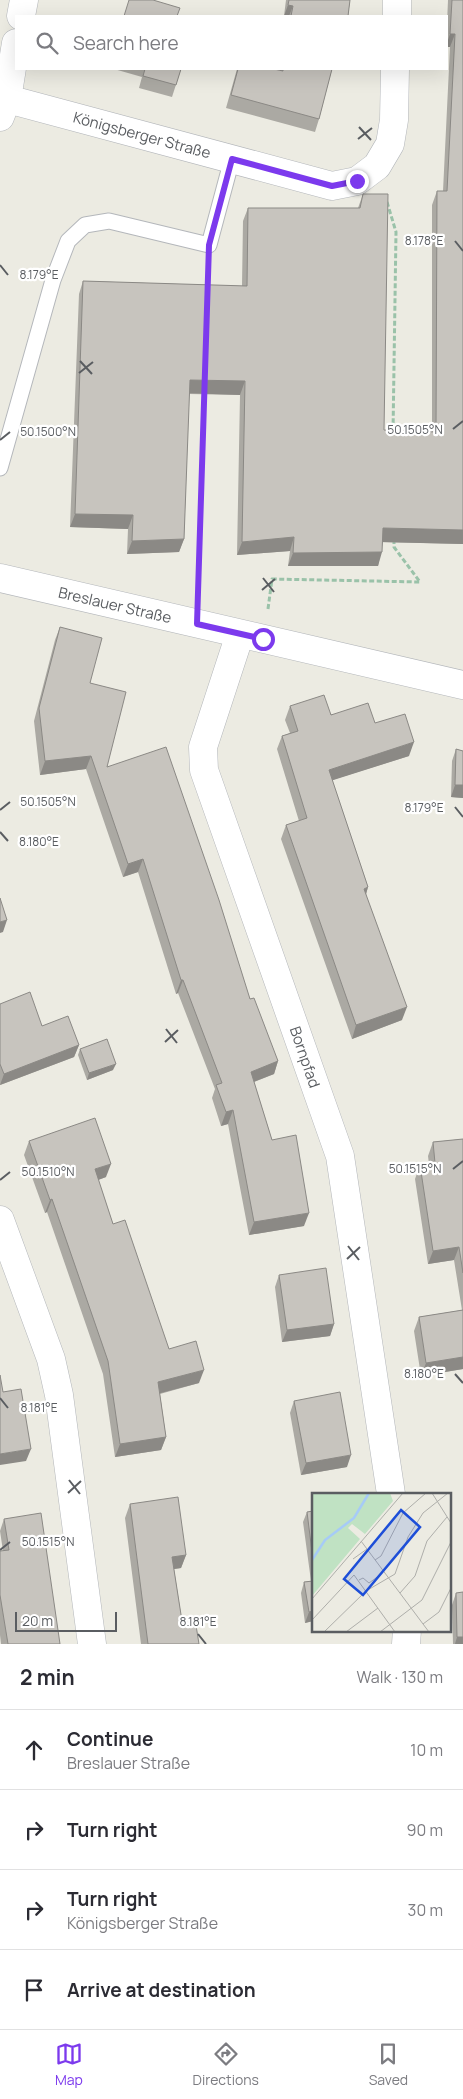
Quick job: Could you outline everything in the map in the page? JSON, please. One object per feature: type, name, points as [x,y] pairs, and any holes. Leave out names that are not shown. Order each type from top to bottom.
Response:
[{"type":"street","points":[[21,15],[24,0]]},
{"type":"street","points":[[397,0],[397,15]]},
{"type":"street","points":[[2,104],[15,46]]},
{"type":"street","name":"Königsberger Straße","points":[[2,104],[232,159],[332,186],[357,181],[377,166],[390,144],[394,120],[395,70]]},
{"type":"street","name":"Breslauer Straße","points":[[0,578],[463,685]]},
{"type":"street","name":"Bornpfad","points":[[252,636],[203,746],[204,770],[340,1156],[391,1493]]},
{"type":"street","points":[[0,1220],[51,1359],[59,1395],[92,1644]]},
{"type":"lane","points":[[0,468],[53,280],[68,241],[85,225],[109,221],[209,245],[232,159]]},
{"type":"path","points":[[377,166],[396,232],[393,442]]},
{"type":"path","points":[[207,295],[209,245]]},
{"type":"path","points":[[197,624],[204,384]]},
{"type":"path","points":[[252,636],[272,579],[420,582],[394,547],[394,538]]},
{"type":"building","points":[[129,0],[153,0],[180,8],[177,15],[124,15]]},
{"type":"building","points":[[289,0],[350,0],[348,15],[291,15],[293,6],[288,5]]},
{"type":"building","points":[[452,0],[463,0],[463,530],[383,528],[382,552],[293,553],[294,537],[242,542],[245,381],[190,380],[184,539],[132,541],[133,515],[75,514],[83,281],[247,286],[248,208],[360,208],[363,194],[388,194],[384,430],[436,432],[437,191],[447,191],[455,34],[450,34]]},
{"type":"building","points":[[145,70],[181,70],[176,85],[143,76]]},
{"type":"building","points":[[238,70],[332,70],[319,119],[231,95]]},
{"type":"building","points":[[60,627],[102,638],[90,683],[126,692],[107,767],[166,747],[219,900],[250,999],[254,998],[278,1061],[251,1072],[272,1140],[296,1135],[309,1213],[254,1222],[233,1110],[226,1112],[216,1085],[222,1083],[183,980],[181,980],[143,859],[128,864],[91,756],[45,761],[39,708]]},
{"type":"building","points":[[324,695],[331,715],[368,703],[375,723],[405,714],[414,742],[329,770],[368,887],[364,889],[407,1007],[356,1025],[286,825],[307,818],[282,736],[298,731],[290,706]]},
{"type":"building","points":[[456,749],[463,751],[463,785],[455,785]]},
{"type":"building","points":[[0,898],[7,920],[0,922]]},
{"type":"building","points":[[30,992],[42,1026],[68,1016],[79,1045],[4,1074],[0,1064],[0,1004]]},
{"type":"building","points":[[107,1039],[116,1064],[89,1073],[80,1049]]},
{"type":"building","points":[[95,1118],[111,1164],[95,1169],[113,1224],[125,1220],[169,1349],[196,1341],[204,1370],[158,1382],[166,1437],[120,1444],[108,1361],[52,1199],[50,1200],[29,1141]]},
{"type":"building","points":[[463,1139],[463,1273],[459,1247],[433,1251],[420,1165],[435,1163],[433,1142]]},
{"type":"building","points":[[326,1268],[334,1324],[287,1330],[279,1275]]},
{"type":"building","points":[[463,1310],[463,1357],[426,1363],[419,1317]]},
{"type":"building","points":[[0,1375],[3,1392],[21,1389],[31,1449],[0,1454]]},
{"type":"building","points":[[340,1392],[351,1455],[306,1463],[294,1401]]},
{"type":"building","points":[[178,1497],[186,1555],[172,1557],[182,1621],[195,1619],[199,1644],[148,1644],[130,1504]]},
{"type":"building","points":[[312,1511],[312,1552],[307,1512]]},
{"type":"building","points":[[41,1513],[60,1644],[8,1644],[0,1595],[0,1551],[9,1550],[4,1519]]},
{"type":"building","points":[[312,1581],[312,1611],[309,1612],[304,1582]]},
{"type":"building","points":[[463,1592],[463,1637],[457,1637],[456,1593]]},
{"type":"route","points":[[263,639],[197,624],[209,245],[232,159],[332,186],[357,181]]}]
